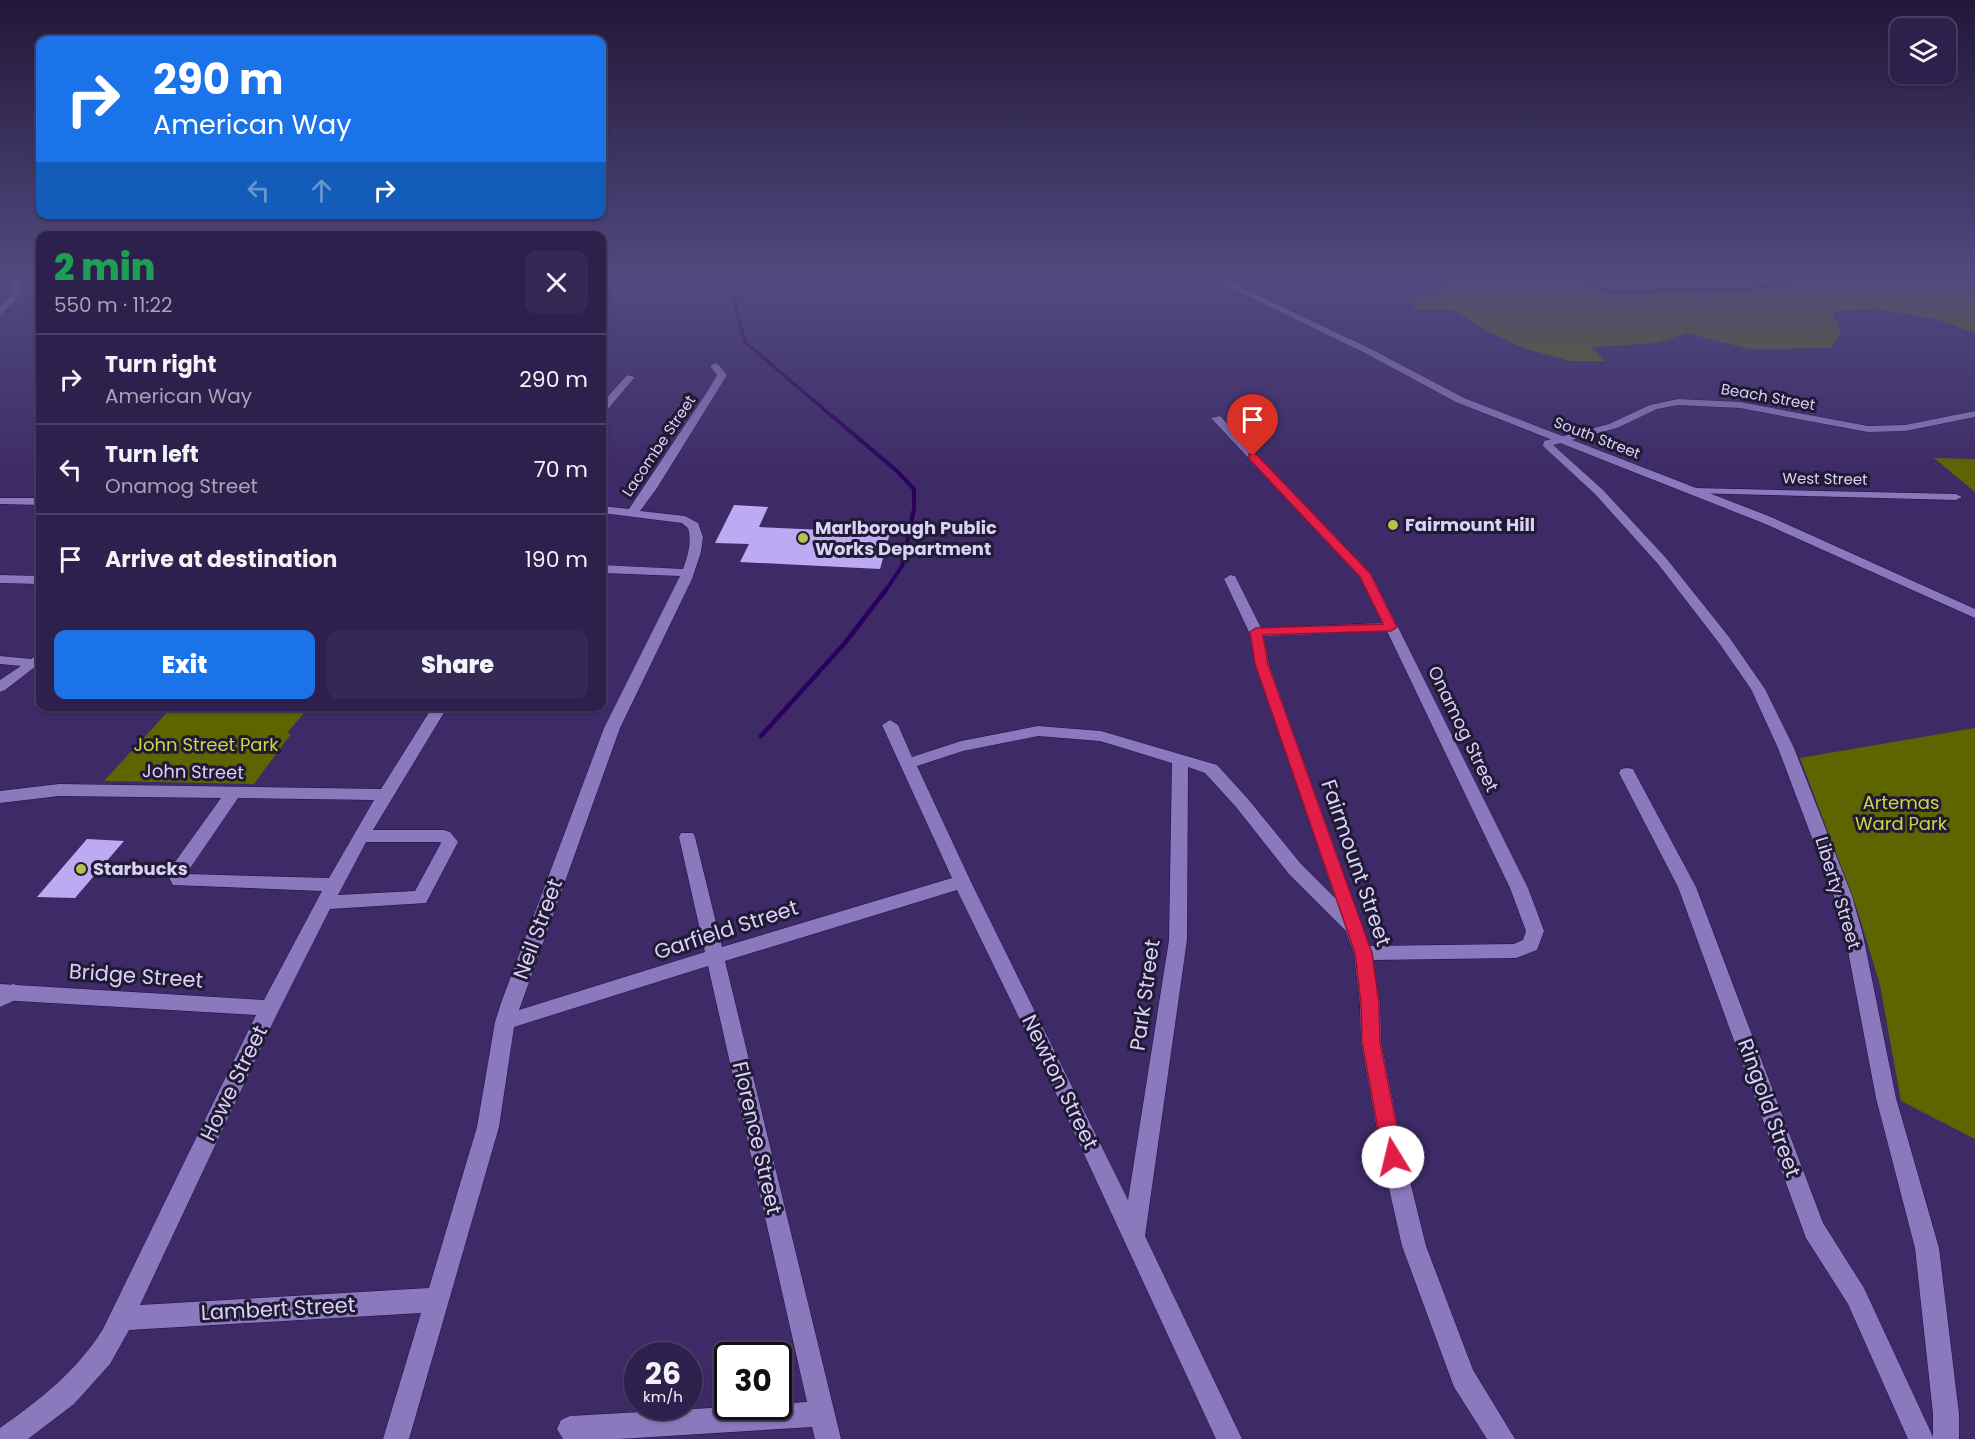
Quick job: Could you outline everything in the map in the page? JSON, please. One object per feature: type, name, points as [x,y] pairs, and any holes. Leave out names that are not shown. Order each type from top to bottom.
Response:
[{"type":"street","name":"South Street","points":[[1354,345],[1460,400],[1774,523],[1975,614]]},
{"type":"street","name":"Lacombe Street","points":[[633,512],[651,489],[722,375],[715,366]]},
{"type":"street","points":[[606,404],[630,377]]},
{"type":"street","name":"Beach Street","points":[[1560,440],[1613,426],[1654,408],[1678,402],[1731,404],[1841,426],[1876,430],[1905,428],[1975,414]]},
{"type":"street","name":"Onamog Street","points":[[1216,418],[1366,575],[1519,888],[1535,931],[1530,945],[1500,953],[1363,953]]},
{"type":"street","name":"Liberty Street","points":[[1560,440],[1548,442],[1548,446],[1607,501],[1662,561],[1724,640],[1758,689],[1786,748],[1812,813],[1843,896],[1854,935],[1886,1098],[1927,1248],[1946,1414],[1946,1439]]},
{"type":"street","name":"West Street","points":[[1694,492],[1956,497]]},
{"type":"street","points":[[0,501],[36,502]]},
{"type":"street","name":"Neil Street","points":[[396,1439],[435,1300],[488,1127],[506,1022],[612,728],[675,603],[695,552],[697,537],[694,526],[685,520],[606,509]]},
{"type":"street","points":[[606,569],[688,573]]},
{"type":"street","points":[[0,579],[36,580]]},
{"type":"street","name":"Fairmount Street","points":[[1230,579],[1256,632],[1262,664],[1363,953],[1370,1004],[1371,1042],[1393,1157],[1414,1246],[1463,1378],[1502,1439]]},
{"type":"street","points":[[1256,632],[1391,627]]},
{"type":"street","points":[[0,660],[36,660]]},
{"type":"street","points":[[0,687],[36,660]]},
{"type":"street","name":"Howe Street","points":[[6,1439],[72,1391],[98,1362],[122,1318],[269,1008],[385,795],[438,711]]},
{"type":"street","name":"Newton Street","points":[[890,725],[962,882],[1067,1095],[1229,1439]]},
{"type":"street","points":[[907,764],[961,746],[1038,731],[1101,736],[1210,769],[1242,803],[1295,869],[1354,929]]},
{"type":"street","name":"Park Street","points":[[1133,1236],[1178,940],[1180,759]]},
{"type":"street","name":"Ringold Street","points":[[1627,773],[1687,887],[1814,1230],[1856,1296],[1921,1439]]},
{"type":"street","name":"John Street","points":[[0,797],[59,790],[385,795]]},
{"type":"street","points":[[234,792],[176,874],[179,880],[420,898],[450,842],[444,836],[362,836]]},
{"type":"street","name":"Florence Street","points":[[687,837],[825,1427]]},
{"type":"street","name":"Garfield Street","points":[[506,1022],[962,882]]},
{"type":"street","name":"Bridge Street","points":[[4,994],[269,1008]]},
{"type":"street","name":"Lambert Street","points":[[122,1318],[435,1300]]},
{"type":"street","points":[[570,1429],[825,1427]]},
{"type":"green space","points":[[1517,345],[1621,345],[1591,347],[1605,361],[1570,361]]},
{"type":"green space","points":[[1734,345],[1832,345],[1830,348],[1749,349]]},
{"type":"green space","points":[[1933,458],[1975,459],[1975,492],[1935,459]]},
{"type":"green space","name":"John Street Park","points":[[168,711],[306,711],[287,733],[291,734],[254,784],[104,781]]},
{"type":"green space","name":"Artemas Ward Park","points":[[1975,728],[1975,1139],[1901,1101],[1880,985],[1856,906],[1800,758]]},
{"type":"building","name":"Marlborough Public Works Department","points":[[734,505],[768,507],[759,527],[890,533],[880,569],[740,562],[749,544],[715,543]]},
{"type":"building","name":"Starbucks","points":[[87,839],[124,841],[75,898],[37,897]]},
{"type":"waterway","points":[[749,345],[834,418]]},
{"type":"waterway","points":[[832,416],[897,471],[914,489],[914,509],[902,566],[884,593]]},
{"type":"waterway","points":[[761,736],[844,644],[885,591]]},
{"type":"place","name":"Fairmount Hill","points":[[1393,525]]},
{"type":"place","name":"Marlborough Public Works Department","points":[[803,538]]},
{"type":"place","name":"Starbucks","points":[[81,869]]},
{"type":"route","points":[[1253,456],[1366,575],[1391,627],[1256,632],[1262,664],[1363,953],[1370,1004],[1371,1042],[1393,1157]]}]
